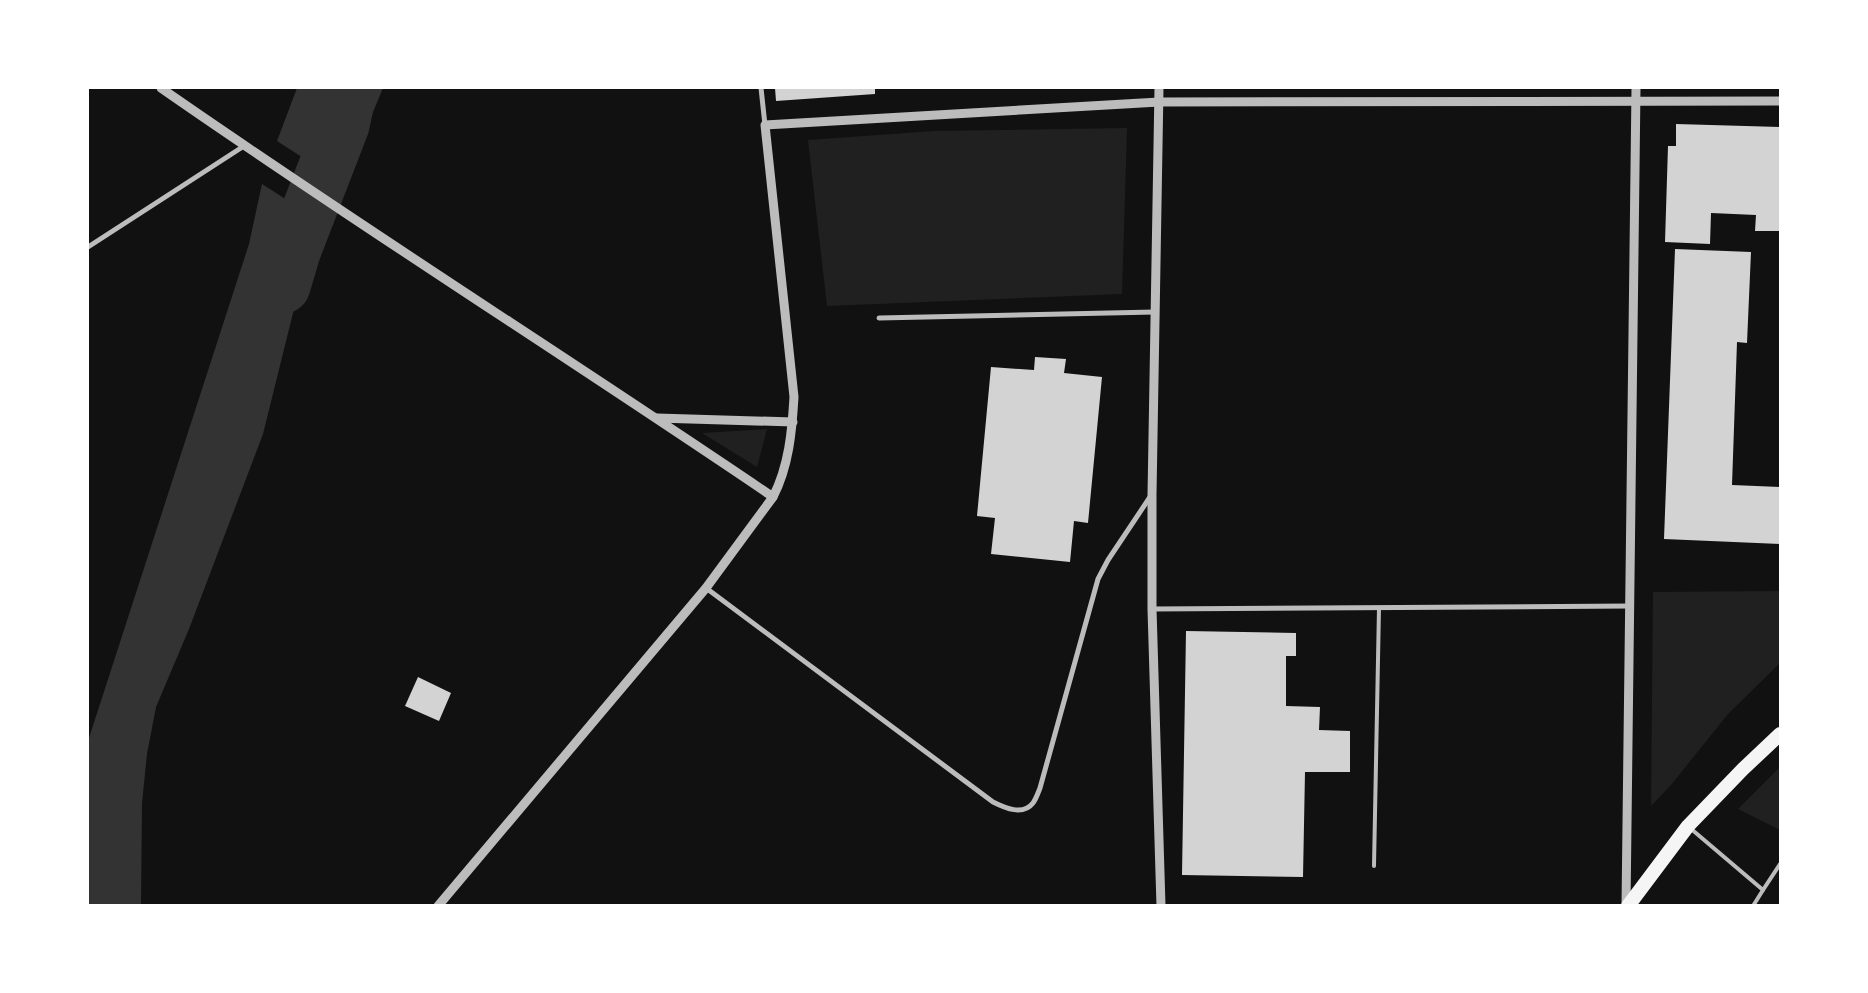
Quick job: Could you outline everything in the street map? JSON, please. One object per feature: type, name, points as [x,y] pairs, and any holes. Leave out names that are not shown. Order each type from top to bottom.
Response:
[{"type":"highway","points":[[1627,906],[1688,826],[1780,734]]},
{"type":"street","points":[[161,88],[270,164],[773,497]]},
{"type":"street","points":[[438,906],[706,588],[773,497],[785,469],[792,422],[794,376],[761,88]]},
{"type":"street","points":[[1159,88],[1152,494],[1152,609],[1161,906]]},
{"type":"street","points":[[1627,906],[1636,88]]},
{"type":"street","points":[[765,125],[1159,102],[1780,100]]},
{"type":"street","points":[[88,247],[244,146]]},
{"type":"street","points":[[879,318],[1155,312]]},
{"type":"street","points":[[656,418],[792,422]]},
{"type":"street","points":[[706,588],[993,802],[1006,809],[1022,810],[1033,804],[1040,788],[1098,579],[1108,560],[1152,494]]},
{"type":"street","points":[[1152,609],[1630,606]]},
{"type":"lane","points":[[1374,866],[1378,608]]},
{"type":"lane","points":[[1688,826],[1763,890]]},
{"type":"lane","points":[[1753,906],[1780,864]]},
{"type":"shaded area","points":[[297,88],[383,88],[368,124],[339,181],[277,141]]},
{"type":"shaded area","points":[[1127,128],[1122,294],[827,306],[808,140],[934,131]]},
{"type":"shaded area","points":[[262,184],[326,225],[301,258],[294,309],[263,434],[189,629],[156,707],[147,754],[142,803],[141,905],[88,905],[88,741],[249,244]]},
{"type":"shaded area","points":[[767,429],[757,467],[702,433]]},
{"type":"shaded area","points":[[1780,591],[1780,663],[1728,714],[1671,785],[1651,806],[1653,592]]},
{"type":"shaded area","points":[[1780,767],[1780,830],[1738,809]]},
{"type":"building","points":[[775,88],[875,88],[875,94],[776,101]]},
{"type":"building","points":[[1676,124],[1780,127],[1780,231],[1755,231],[1756,215],[1711,213],[1710,244],[1665,242],[1668,146],[1676,146]]},
{"type":"building","points":[[1675,249],[1751,252],[1747,343],[1737,342],[1732,485],[1780,487],[1780,544],[1664,539]]},
{"type":"building","points":[[1035,357],[1066,359],[1064,373],[1102,377],[1088,523],[1074,521],[1070,562],[991,554],[995,518],[977,516],[991,367],[1034,370]]},
{"type":"building","points":[[1186,631],[1296,633],[1296,656],[1286,656],[1286,706],[1320,707],[1319,730],[1350,731],[1350,772],[1305,772],[1303,877],[1182,875]]},
{"type":"building","points":[[418,677],[451,693],[439,721],[405,706]]},
{"type":"waterway","points":[[283,286],[293,252],[342,125],[350,88]]}]
